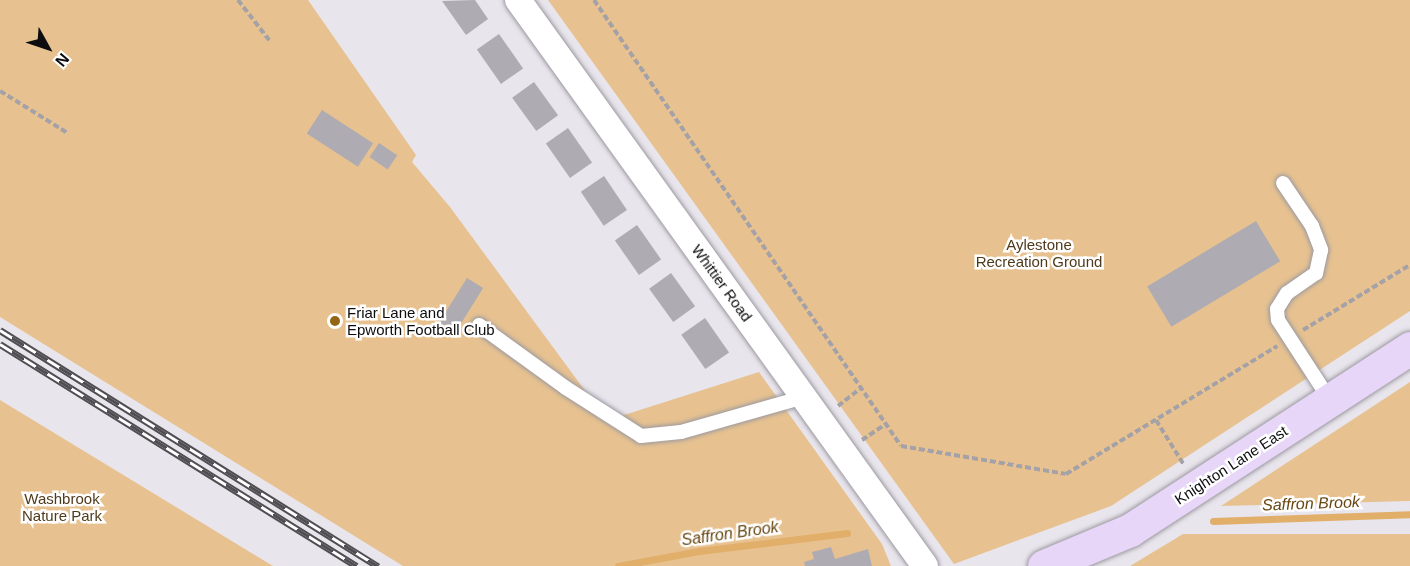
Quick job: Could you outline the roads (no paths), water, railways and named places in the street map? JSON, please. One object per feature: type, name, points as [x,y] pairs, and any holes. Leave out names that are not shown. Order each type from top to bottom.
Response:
[{"type":"street","name":"Whittier Road","points":[[518,0],[925,566]]},
{"type":"street","name":"Knighton Lane East","points":[[1044,566],[1130,530],[1410,348]]},
{"type":"lane","points":[[1283,183],[1312,226],[1321,250],[1316,273],[1287,293],[1277,309],[1278,320],[1330,400]]},
{"type":"lane","points":[[479,325],[566,388],[641,436],[681,432],[804,397]]},
{"type":"waterway","name":"Saffron Brook","points":[[1213,521],[1410,514]]},
{"type":"waterway","name":"Saffron Brook","points":[[618,566],[699,551],[847,533]]},
{"type":"railway","points":[[0,330],[378,566]]},
{"type":"railway","points":[[0,344],[356,566]]},
{"type":"place","name":"Friar Lane and Epworth Football Club","points":[[335,321]]},
{"type":"park label","name":"Aylestone Recreation Ground","points":[[1039,252]]},
{"type":"park label","name":"Washbrook Nature Park","points":[[62,506]]}]
